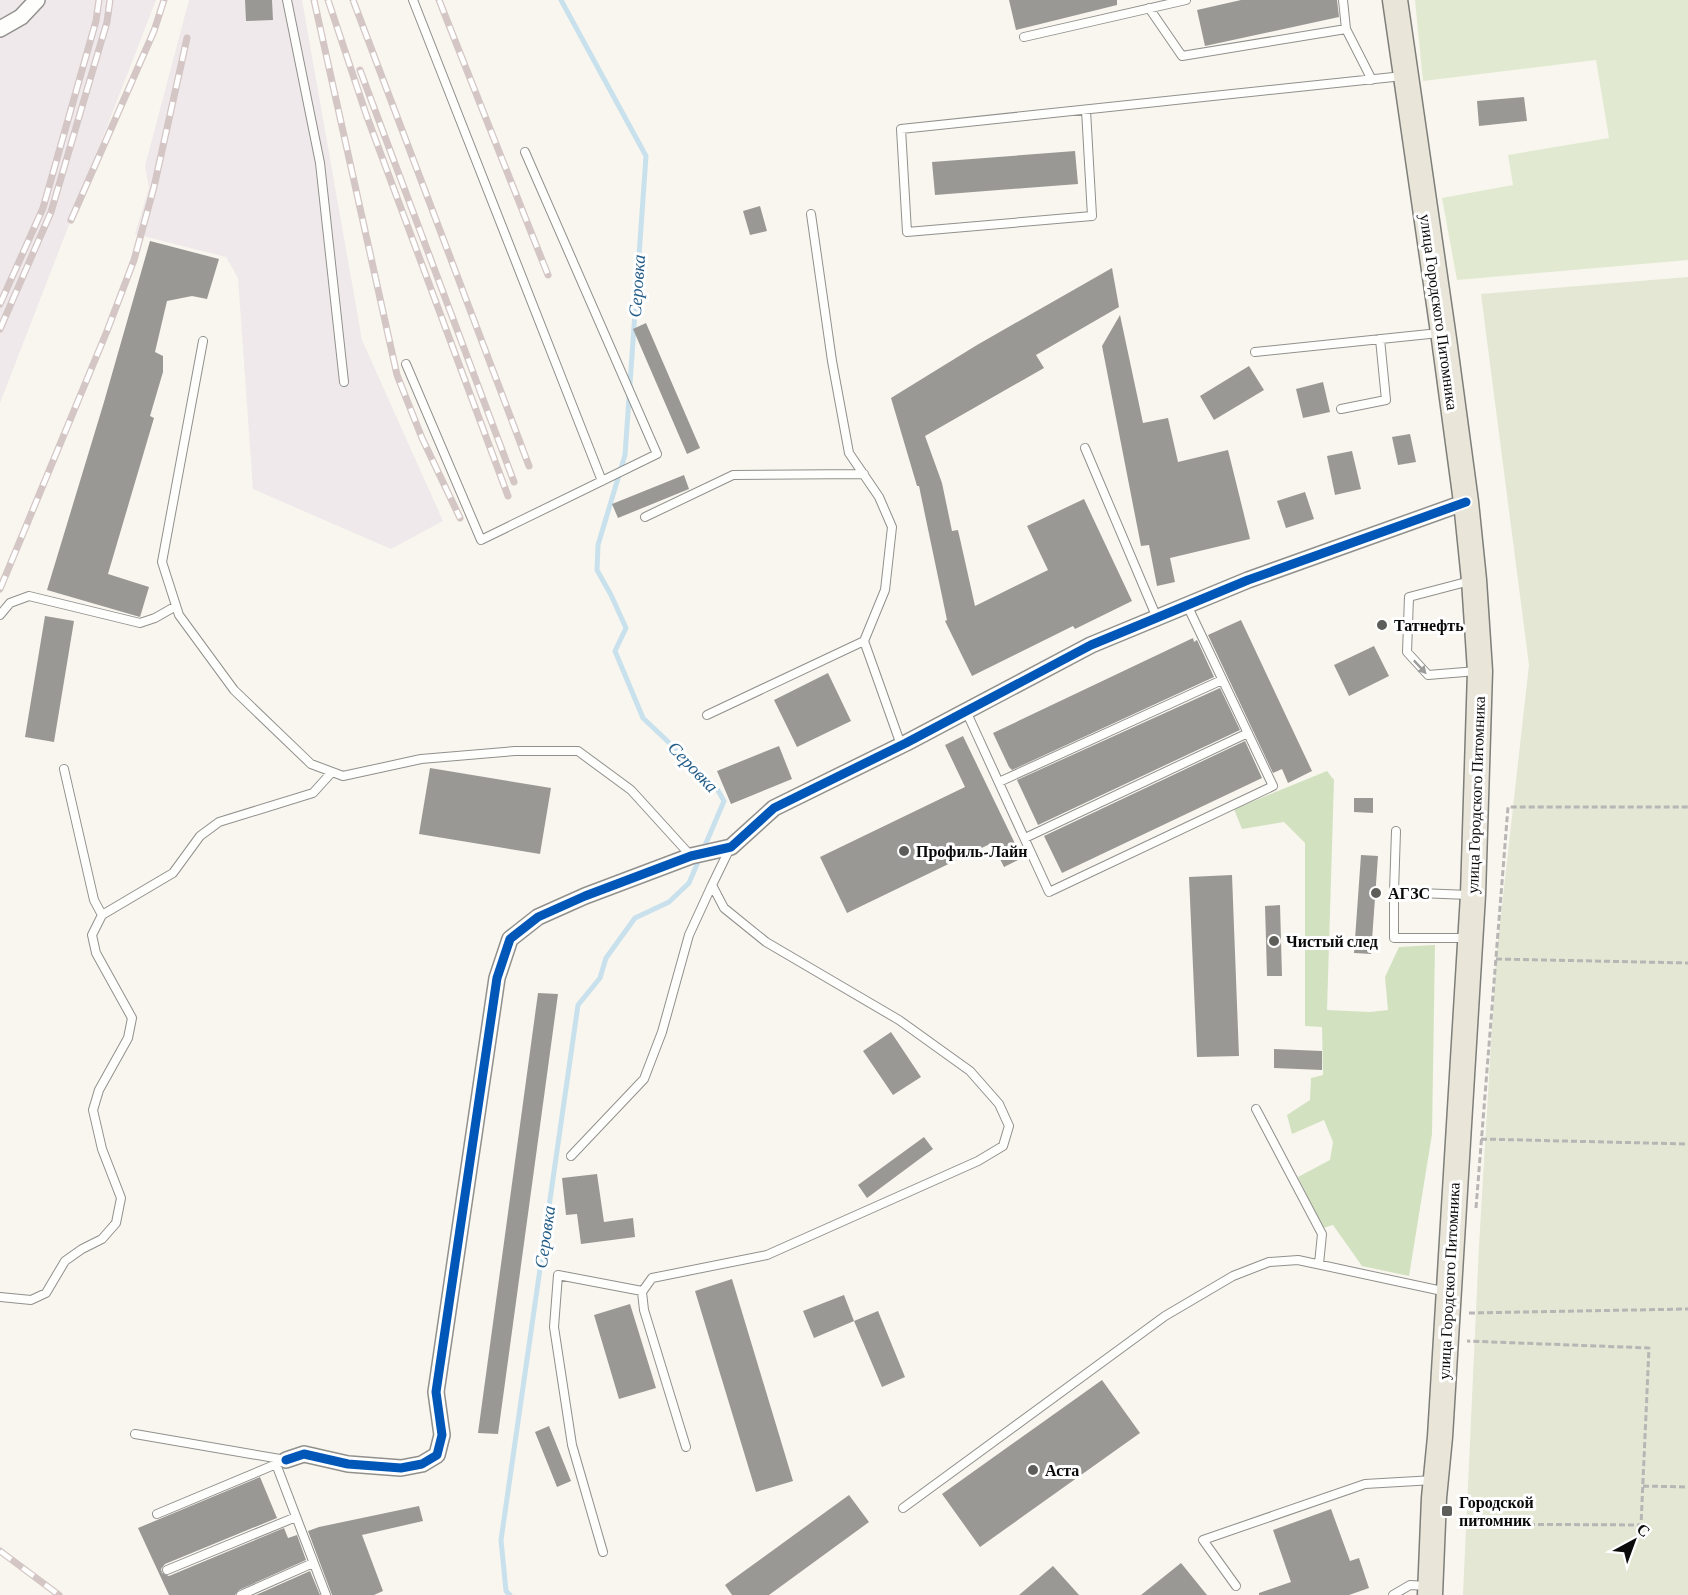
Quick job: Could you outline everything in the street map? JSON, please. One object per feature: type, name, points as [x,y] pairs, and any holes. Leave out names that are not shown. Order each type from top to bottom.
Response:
[{"type":"main road","name":"улица Городского Питомника","points":[[1395,0],[1466,502],[1480,671],[1473,895],[1435,1480],[1430,1590]]},
{"type":"street","points":[[0,29],[21,17],[37,0]]},
{"type":"street","points":[[281,1462],[304,1454],[348,1464],[401,1468],[422,1464],[437,1455],[442,1435],[436,1392],[497,978],[510,939],[538,917],[585,896],[692,856],[731,847],[774,808],[901,745],[1091,645],[1248,580],[1466,502]]},
{"type":"lane","points":[[287,0],[320,162],[344,382]]},
{"type":"lane","points":[[413,0],[602,481]]},
{"type":"lane","points":[[1024,37],[1186,0]]},
{"type":"lane","points":[[1342,0],[1347,29],[1372,80]]},
{"type":"lane","points":[[1149,8],[1182,56],[1347,29]]},
{"type":"lane","points":[[1086,110],[1092,216],[907,232],[901,129],[1404,76]]},
{"type":"lane","points":[[406,364],[481,540],[657,454],[525,152]]},
{"type":"lane","points":[[811,214],[832,361],[849,453],[879,497],[892,527],[885,590],[864,641],[901,745]]},
{"type":"lane","points":[[1255,352],[1443,332]]},
{"type":"lane","points":[[1341,409],[1386,400],[1380,339]]},
{"type":"lane","points":[[203,341],[162,562],[179,615],[234,690],[311,764],[343,776],[421,759],[515,751],[578,751],[631,790],[692,856]]},
{"type":"lane","points":[[1085,448],[1157,618]]},
{"type":"lane","points":[[645,517],[733,475],[864,474]]},
{"type":"lane","points":[[1474,580],[1409,597],[1407,652],[1428,675],[1480,671]]},
{"type":"lane","points":[[0,615],[10,603],[29,596],[140,623],[155,618],[176,606]]},
{"type":"lane","points":[[966,711],[1049,892],[1273,786],[1187,606]]},
{"type":"lane","points":[[707,715],[864,641]]},
{"type":"lane","points":[[999,782],[1222,680]]},
{"type":"lane","points":[[1025,838],[1248,733]]},
{"type":"lane","points":[[64,769],[93,900],[102,915]]},
{"type":"lane","points":[[0,1297],[31,1300],[46,1293],[65,1261],[102,1239],[116,1223],[121,1198],[102,1149],[93,1110],[99,1090],[128,1038],[132,1018],[96,953],[92,935],[102,915],[173,873],[200,836],[219,822],[313,793],[332,772]]},
{"type":"lane","points":[[1396,831],[1394,938],[1470,938]]},
{"type":"lane","points":[[572,1156],[644,1079],[662,1032],[689,935],[731,847]]},
{"type":"lane","points":[[687,1447],[644,1310],[642,1291],[652,1278],[767,1255],[978,1161],[1003,1146],[1009,1126],[999,1104],[970,1071],[899,1020],[766,942],[724,908],[712,885]]},
{"type":"lane","points":[[1394,892],[1473,895]]},
{"type":"lane","points":[[1256,1109],[1322,1234],[1319,1264]]},
{"type":"lane","points":[[903,1508],[1165,1316],[1233,1276],[1269,1262],[1298,1260],[1448,1293]]},
{"type":"lane","points":[[603,1552],[572,1445],[554,1327],[558,1275],[642,1291]]},
{"type":"lane","points":[[135,1434],[281,1462]]},
{"type":"lane","points":[[157,1514],[281,1462]]},
{"type":"lane","points":[[281,1462],[296,1517],[326,1595]]},
{"type":"lane","points":[[1236,1586],[1203,1540],[1365,1484],[1435,1480]]},
{"type":"lane","points":[[167,1570],[296,1517]]},
{"type":"lane","points":[[241,1595],[313,1563]]},
{"type":"lane","points":[[1393,1595],[1410,1585],[1430,1590]]},
{"type":"path","points":[[1476,1209],[1508,807],[1688,807]]},
{"type":"path","points":[[1496,959],[1688,963]]},
{"type":"path","points":[[1481,1139],[1688,1144]]},
{"type":"path","points":[[1468,1323],[1469,1313],[1688,1309]]},
{"type":"path","points":[[1466,1524],[1641,1525],[1649,1348],[1467,1341],[1468,1332]]},
{"type":"path","points":[[1643,1486],[1688,1487]]},
{"type":"shaded area","points":[[0,0],[156,0],[0,403]]},
{"type":"shaded area","points":[[189,0],[302,0],[362,340],[443,521],[391,549],[253,489],[238,278],[226,257],[135,234],[149,188],[145,166]]},
{"type":"green space","points":[[1415,0],[1688,0],[1688,260],[1457,280],[1442,198],[1513,185],[1508,155],[1609,138],[1596,60],[1423,81]]},
{"type":"green space","points":[[1688,277],[1688,1595],[1463,1595],[1479,1246],[1496,959],[1529,665],[1481,294]]},
{"type":"green space","points":[[1327,771],[1334,780],[1327,1010],[1370,1012],[1388,1010],[1385,977],[1399,947],[1435,945],[1432,1134],[1409,1276],[1362,1266],[1333,1225],[1323,1228],[1298,1177],[1330,1160],[1333,1142],[1324,1120],[1292,1134],[1287,1115],[1310,1100],[1311,1078],[1323,1075],[1322,1027],[1305,1026],[1305,843],[1284,822],[1242,829],[1234,809]]},
{"type":"building","points":[[245,0],[272,0],[273,20],[246,21]]},
{"type":"building","points":[[1009,0],[1117,0],[1117,5],[1016,30]]},
{"type":"building","points":[[1241,0],[1337,0],[1339,17],[1205,46],[1197,10]]},
{"type":"building","points":[[1524,97],[1527,121],[1479,126],[1477,101]]},
{"type":"building","points":[[1075,151],[1078,184],[935,195],[932,162]]},
{"type":"building","points":[[760,206],[767,231],[750,235],[743,211]]},
{"type":"building","points":[[150,241],[219,259],[207,299],[192,296],[167,301],[155,352],[163,356],[163,372],[150,416],[154,418],[108,574],[149,587],[140,617],[47,590]]},
{"type":"building","points":[[1112,268],[1119,307],[1036,355],[1044,368],[925,436],[942,483],[952,531],[958,530],[975,606],[1048,570],[1027,526],[1084,499],[1132,601],[1075,629],[1073,626],[972,676],[945,621],[947,620],[919,486],[917,486],[891,398],[977,345]]},
{"type":"building","points":[[1120,315],[1143,423],[1168,418],[1178,462],[1228,450],[1250,539],[1170,558],[1175,582],[1157,586],[1149,545],[1141,546],[1102,346]]},
{"type":"building","points":[[646,323],[700,448],[687,454],[633,329]]},
{"type":"building","points":[[1249,366],[1264,390],[1214,420],[1200,396]]},
{"type":"building","points":[[1323,382],[1330,412],[1303,418],[1296,389]]},
{"type":"building","points":[[1410,434],[1416,462],[1398,465],[1392,437]]},
{"type":"building","points":[[1352,451],[1361,489],[1335,495],[1327,456]]},
{"type":"building","points":[[684,475],[689,489],[618,518],[612,504]]},
{"type":"building","points":[[1305,492],[1314,519],[1286,528],[1277,501]]},
{"type":"building","points":[[45,616],[74,621],[54,742],[25,737]]},
{"type":"building","points":[[1241,620],[1312,771],[1288,783],[1282,769],[1273,773],[1208,635]]},
{"type":"building","points":[[1193,638],[1194,642],[1197,640],[1214,677],[1012,770],[1009,767],[993,733]]},
{"type":"building","points":[[1374,646],[1389,676],[1349,696],[1334,665]]},
{"type":"building","points":[[828,673],[851,721],[797,747],[774,700]]},
{"type":"building","points":[[1220,688],[1240,730],[1038,825],[1017,780]]},
{"type":"building","name":"Профиль-Лайн","points":[[963,736],[1022,858],[1004,867],[992,843],[847,913],[820,857],[965,787],[945,745]]},
{"type":"building","points":[[1245,741],[1262,778],[1062,873],[1044,836]]},
{"type":"building","points":[[779,746],[792,779],[731,804],[717,771]]},
{"type":"building","points":[[430,768],[551,788],[540,854],[419,834]]},
{"type":"building","points":[[1354,798],[1373,798],[1373,813],[1354,812]]},
{"type":"building","points":[[1361,855],[1378,856],[1371,954],[1354,953]]},
{"type":"building","points":[[1232,875],[1239,1056],[1197,1057],[1189,877]]},
{"type":"building","name":"Чистый след","points":[[1280,905],[1282,976],[1267,976],[1265,906]]},
{"type":"building","points":[[538,993],[558,994],[498,1434],[478,1433]]},
{"type":"building","points":[[891,1032],[921,1077],[893,1095],[863,1051]]},
{"type":"building","points":[[1274,1049],[1322,1051],[1322,1070],[1274,1068]]},
{"type":"building","points":[[924,1137],[933,1149],[867,1198],[858,1185]]},
{"type":"building","points":[[597,1174],[604,1222],[633,1218],[635,1237],[581,1244],[577,1214],[566,1215],[562,1178]]},
{"type":"building","points":[[732,1279],[793,1481],[756,1492],[695,1291]]},
{"type":"building","points":[[844,1295],[854,1321],[814,1338],[803,1311]]},
{"type":"building","points":[[630,1304],[656,1388],[619,1399],[594,1315]]},
{"type":"building","points":[[878,1311],[905,1377],[882,1387],[854,1321]]},
{"type":"building","name":"Аста","points":[[1102,1380],[1140,1433],[980,1547],[942,1494]]},
{"type":"building","points":[[549,1426],[571,1481],[557,1487],[535,1432]]},
{"type":"building","points":[[260,1477],[277,1518],[165,1564],[161,1569],[162,1573],[169,1576],[284,1528],[288,1538],[297,1535],[306,1560],[239,1590],[235,1595],[169,1595],[138,1528]]},
{"type":"building","points":[[849,1495],[869,1522],[769,1595],[732,1595],[725,1585]]},
{"type":"building","points":[[419,1506],[423,1521],[362,1535],[383,1591],[374,1595],[332,1595],[308,1531]]},
{"type":"building","points":[[1331,1509],[1350,1561],[1359,1558],[1369,1588],[1349,1595],[1259,1595],[1259,1593],[1291,1582],[1273,1530]]},
{"type":"building","points":[[1181,1563],[1207,1595],[1141,1595]]},
{"type":"building","points":[[1053,1566],[1079,1595],[1019,1595]]},
{"type":"building","points":[[310,1571],[320,1595],[256,1595]]},
{"type":"waterway","name":"Серовка","points":[[510,1595],[506,1591],[501,1540],[578,1005],[600,978],[606,958],[635,918],[669,902],[689,883],[724,801],[716,787],[643,718],[615,651],[626,628],[597,570],[598,545],[625,455],[646,156],[561,0]]},
{"type":"railway","points":[[0,304],[43,208],[96,21],[99,0]]},
{"type":"railway","points":[[0,329],[51,212],[107,22],[110,0]]},
{"type":"railway","points":[[71,220],[154,31],[164,0]]},
{"type":"railway","points":[[314,0],[397,375],[422,438],[460,518]]},
{"type":"railway","points":[[328,0],[366,114],[508,496]]},
{"type":"railway","points":[[353,0],[529,466]]},
{"type":"railway","points":[[439,0],[548,275]]},
{"type":"railway","points":[[0,589],[134,260],[154,187],[187,38]]},
{"type":"railway","points":[[360,70],[514,482]]},
{"type":"railway","points":[[0,1551],[59,1595]]},
{"type":"cycle path","points":[[286,1460],[304,1454],[348,1464],[401,1468],[422,1464],[437,1455],[442,1435],[436,1392],[497,978],[510,939],[538,917],[585,896],[691,856],[731,847],[774,808],[906,743],[1091,645],[1248,580],[1466,502]]},
{"type":"place","name":"Татнефть","points":[[1382,625]]},
{"type":"place","name":"Профиль-Лайн","points":[[904,851]]},
{"type":"place","name":"АГЗС","points":[[1376,893]]},
{"type":"place","name":"Чистый след","points":[[1274,941]]},
{"type":"place","name":"Аста","points":[[1033,1470]]},
{"type":"place","name":"Городской питомник","points":[[1447,1511]]}]
